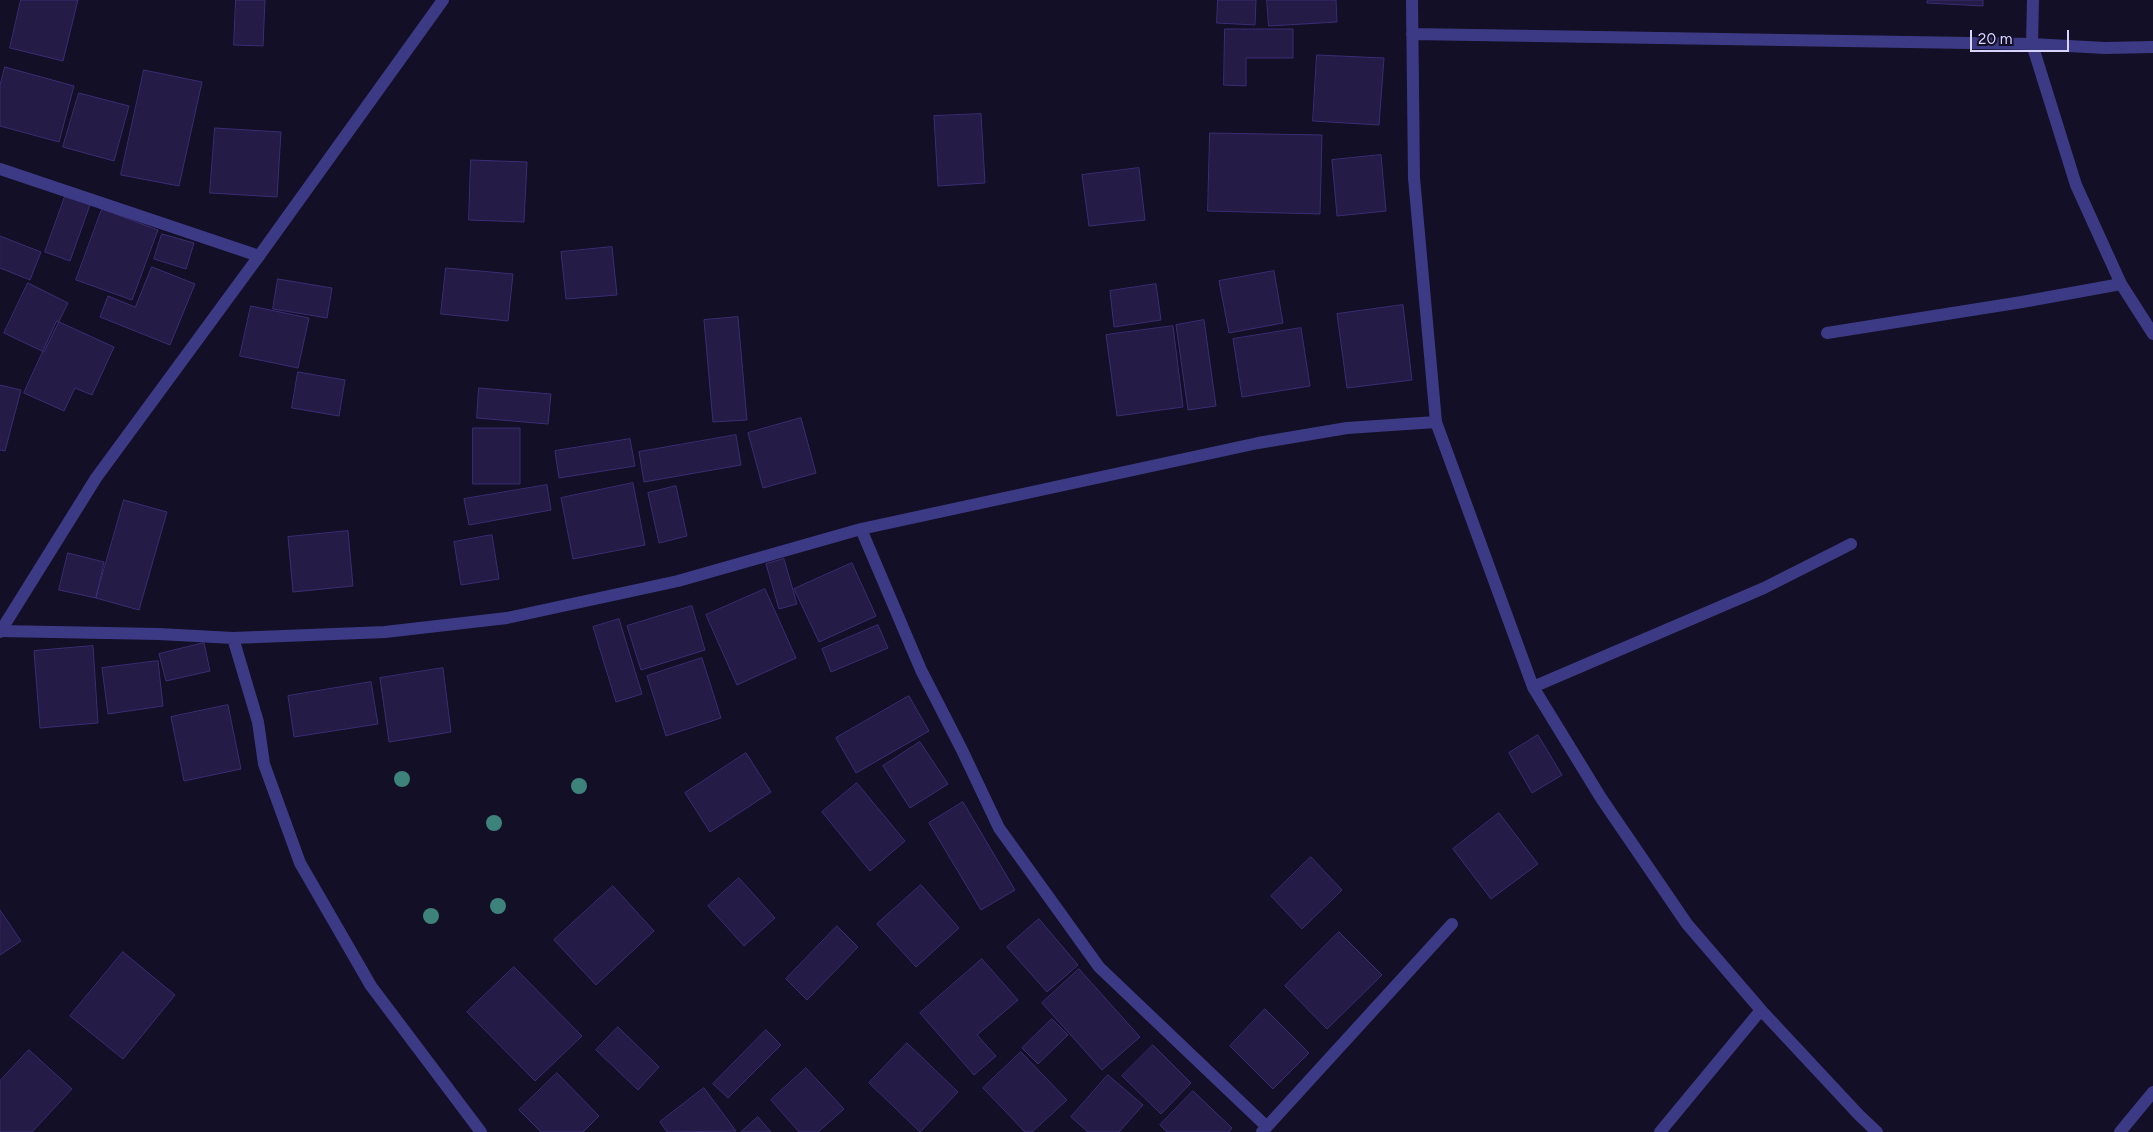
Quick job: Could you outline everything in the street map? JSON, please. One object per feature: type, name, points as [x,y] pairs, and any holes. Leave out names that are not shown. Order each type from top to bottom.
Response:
[{"type":"street","points":[[0,632],[96,478],[443,0]]},
{"type":"street","points":[[1412,0],[1414,178],[1436,422],[1533,687],[1601,798],[1687,924],[1761,1010],[1877,1132]]},
{"type":"street","points":[[2033,0],[2032,44],[2076,184],[2121,284],[2153,334]]},
{"type":"street","points":[[1412,34],[2032,44],[2105,48],[2153,47]]},
{"type":"street","points":[[0,170],[259,256]]},
{"type":"street","points":[[1827,333],[2121,284]]},
{"type":"street","points":[[0,632],[159,634],[233,638],[384,632],[508,618],[678,581],[861,528],[1258,443],[1347,428],[1436,422]]},
{"type":"street","points":[[861,528],[921,670],[999,828],[1099,967],[1264,1129],[1452,924]]},
{"type":"street","points":[[1533,687],[1764,588],[1851,544]]},
{"type":"street","points":[[233,638],[258,722],[264,764],[300,863],[371,986],[481,1132]]},
{"type":"street","points":[[1660,1132],[1761,1010]]},
{"type":"street","points":[[2120,1132],[2126,1122],[2153,1092]]},
{"type":"building","points":[[21,0],[78,0],[63,61],[10,48]]},
{"type":"building","points":[[236,0],[265,0],[263,46],[234,45]]},
{"type":"building","points":[[1218,0],[1256,0],[1255,25],[1217,23]]},
{"type":"building","points":[[1267,0],[1336,0],[1337,22],[1269,26]]},
{"type":"building","points":[[1928,0],[1983,0],[1983,6],[1927,3]]},
{"type":"building","points":[[1225,29],[1293,29],[1293,58],[1246,58],[1246,86],[1224,85]]},
{"type":"building","points":[[1317,55],[1384,58],[1379,125],[1313,121]]},
{"type":"building","points":[[5,67],[74,86],[59,142],[0,126],[0,86]]},
{"type":"building","points":[[144,70],[202,82],[179,186],[121,175]]},
{"type":"building","points":[[79,93],[129,106],[114,161],[63,147]]},
{"type":"building","points":[[981,114],[985,183],[938,186],[934,116]]},
{"type":"building","points":[[215,128],[281,132],[277,197],[210,193]]},
{"type":"building","points":[[1210,133],[1322,135],[1320,214],[1208,211]]},
{"type":"building","points":[[1381,155],[1386,211],[1337,216],[1332,160]]},
{"type":"building","points":[[471,160],[527,162],[524,222],[469,220]]},
{"type":"building","points":[[1139,168],[1145,220],[1089,226],[1082,175]]},
{"type":"building","points":[[66,194],[91,202],[70,261],[45,252]]},
{"type":"building","points":[[102,209],[158,230],[132,300],[76,280]]},
{"type":"building","points":[[162,234],[194,243],[186,269],[154,259]]},
{"type":"building","points":[[0,236],[41,252],[30,280],[0,268]]},
{"type":"building","points":[[612,247],[617,295],[566,299],[561,252]]},
{"type":"building","points":[[152,267],[195,284],[170,345],[100,317],[108,296],[135,307]]},
{"type":"building","points":[[446,268],[513,274],[508,321],[441,314]]},
{"type":"building","points":[[1274,271],[1283,323],[1229,333],[1219,281]]},
{"type":"building","points":[[278,279],[332,288],[327,318],[273,309]]},
{"type":"building","points":[[28,283],[68,303],[44,352],[4,333]]},
{"type":"building","points":[[1156,284],[1161,320],[1114,327],[1110,291]]},
{"type":"building","points":[[1403,305],[1412,380],[1347,388],[1337,314]]},
{"type":"building","points":[[251,306],[309,318],[298,368],[240,356]]},
{"type":"building","points":[[738,317],[747,420],[713,422],[704,320]]},
{"type":"building","points":[[1204,320],[1216,406],[1188,410],[1176,325]]},
{"type":"building","points":[[57,321],[114,347],[92,395],[75,388],[64,411],[24,393]]},
{"type":"building","points":[[1173,326],[1183,407],[1117,416],[1106,335]]},
{"type":"building","points":[[1301,328],[1310,386],[1242,397],[1233,339]]},
{"type":"building","points":[[298,372],[345,380],[339,416],[292,408]]},
{"type":"building","points":[[0,385],[21,390],[5,451],[0,450]]},
{"type":"building","points":[[479,388],[551,394],[548,424],[477,418]]},
{"type":"building","points":[[801,418],[816,473],[763,488],[748,433]]},
{"type":"building","points":[[473,428],[520,428],[520,484],[473,484]]},
{"type":"building","points":[[736,435],[741,465],[644,482],[639,452]]},
{"type":"building","points":[[630,439],[635,466],[559,478],[555,451]]},
{"type":"building","points":[[633,483],[645,545],[573,559],[561,498]]},
{"type":"building","points":[[547,485],[551,510],[469,525],[464,499]]},
{"type":"building","points":[[676,486],[687,536],[659,543],[648,493]]},
{"type":"building","points":[[124,500],[167,512],[139,610],[96,598]]},
{"type":"building","points":[[348,531],[353,586],[293,592],[288,537]]},
{"type":"building","points":[[492,535],[499,579],[461,585],[454,542]]},
{"type":"building","points":[[68,553],[104,562],[96,598],[59,590]]},
{"type":"building","points":[[784,559],[797,604],[779,609],[766,564]]},
{"type":"building","points":[[852,563],[876,616],[819,642],[794,589]]},
{"type":"building","points":[[765,589],[796,658],[737,685],[706,615]]},
{"type":"building","points":[[692,606],[705,650],[641,670],[627,626]]},
{"type":"building","points":[[619,619],[642,694],[616,702],[593,627]]},
{"type":"building","points":[[878,625],[888,648],[831,672],[822,649]]},
{"type":"building","points":[[204,643],[210,671],[166,681],[159,654]]},
{"type":"building","points":[[93,646],[98,723],[40,728],[34,651]]},
{"type":"building","points":[[702,658],[721,718],[666,736],[647,676]]},
{"type":"building","points":[[158,661],[163,706],[108,714],[102,668]]},
{"type":"building","points":[[443,668],[451,732],[389,742],[380,678]]},
{"type":"building","points":[[371,682],[378,724],[294,737],[288,696]]},
{"type":"building","points":[[909,696],[929,731],[856,773],[836,738]]},
{"type":"building","points":[[228,705],[241,769],[184,781],[171,717]]},
{"type":"building","points":[[1538,735],[1562,775],[1532,793],[1509,753]]},
{"type":"building","points":[[920,742],[948,784],[910,808],[883,766]]},
{"type":"building","points":[[746,753],[771,792],[710,832],[685,793]]},
{"type":"building","points":[[857,783],[905,841],[870,871],[822,812]]},
{"type":"building","points":[[963,802],[1015,890],[981,910],[929,823]]},
{"type":"building","points":[[1499,813],[1538,864],[1491,899],[1453,849]]},
{"type":"building","points":[[1311,857],[1342,890],[1302,929],[1271,896]]},
{"type":"building","points":[[739,878],[775,918],[744,946],[708,906]]},
{"type":"building","points":[[921,885],[959,928],[916,967],[877,924]]},
{"type":"building","points":[[613,886],[654,931],[596,985],[554,940]]},
{"type":"building","points":[[0,910],[21,941],[0,955]]},
{"type":"building","points":[[1039,919],[1078,965],[1047,992],[1007,947]]},
{"type":"building","points":[[837,926],[858,947],[807,1000],[786,979]]},
{"type":"building","points":[[1339,932],[1382,975],[1327,1029],[1285,986]]},
{"type":"building","points":[[123,952],[175,995],[123,1059],[70,1016]]},
{"type":"building","points":[[982,959],[1018,1000],[977,1035],[996,1056],[974,1075],[920,1013]]},
{"type":"building","points":[[514,967],[582,1036],[535,1081],[467,1012]]},
{"type":"building","points":[[1079,969],[1140,1037],[1102,1070],[1042,1003]]},
{"type":"building","points":[[1265,1009],[1309,1053],[1273,1089],[1230,1046]]},
{"type":"building","points":[[1052,1019],[1068,1035],[1038,1064],[1022,1048]]},
{"type":"building","points":[[618,1027],[659,1067],[638,1090],[596,1050]]},
{"type":"building","points":[[766,1030],[781,1045],[728,1098],[713,1084]]},
{"type":"building","points":[[907,1043],[958,1092],[920,1132],[869,1083]]},
{"type":"building","points":[[1153,1045],[1191,1083],[1161,1114],[1122,1076]]},
{"type":"building","points":[[29,1050],[72,1089],[32,1132],[0,1132],[0,1081]]},
{"type":"building","points":[[1021,1052],[1067,1100],[1032,1132],[1025,1132],[983,1088]]},
{"type":"building","points":[[806,1068],[844,1109],[818,1132],[799,1132],[771,1100]]},
{"type":"building","points":[[557,1073],[599,1116],[583,1132],[541,1132],[519,1110]]},
{"type":"building","points":[[1108,1075],[1143,1105],[1119,1132],[1088,1132],[1071,1117]]},
{"type":"building","points":[[704,1088],[736,1131],[667,1132],[660,1122]]},
{"type":"building","points":[[1193,1091],[1232,1128],[1229,1132],[1167,1132],[1160,1125]]},
{"type":"building","points":[[758,1117],[771,1132],[741,1132]]}]
